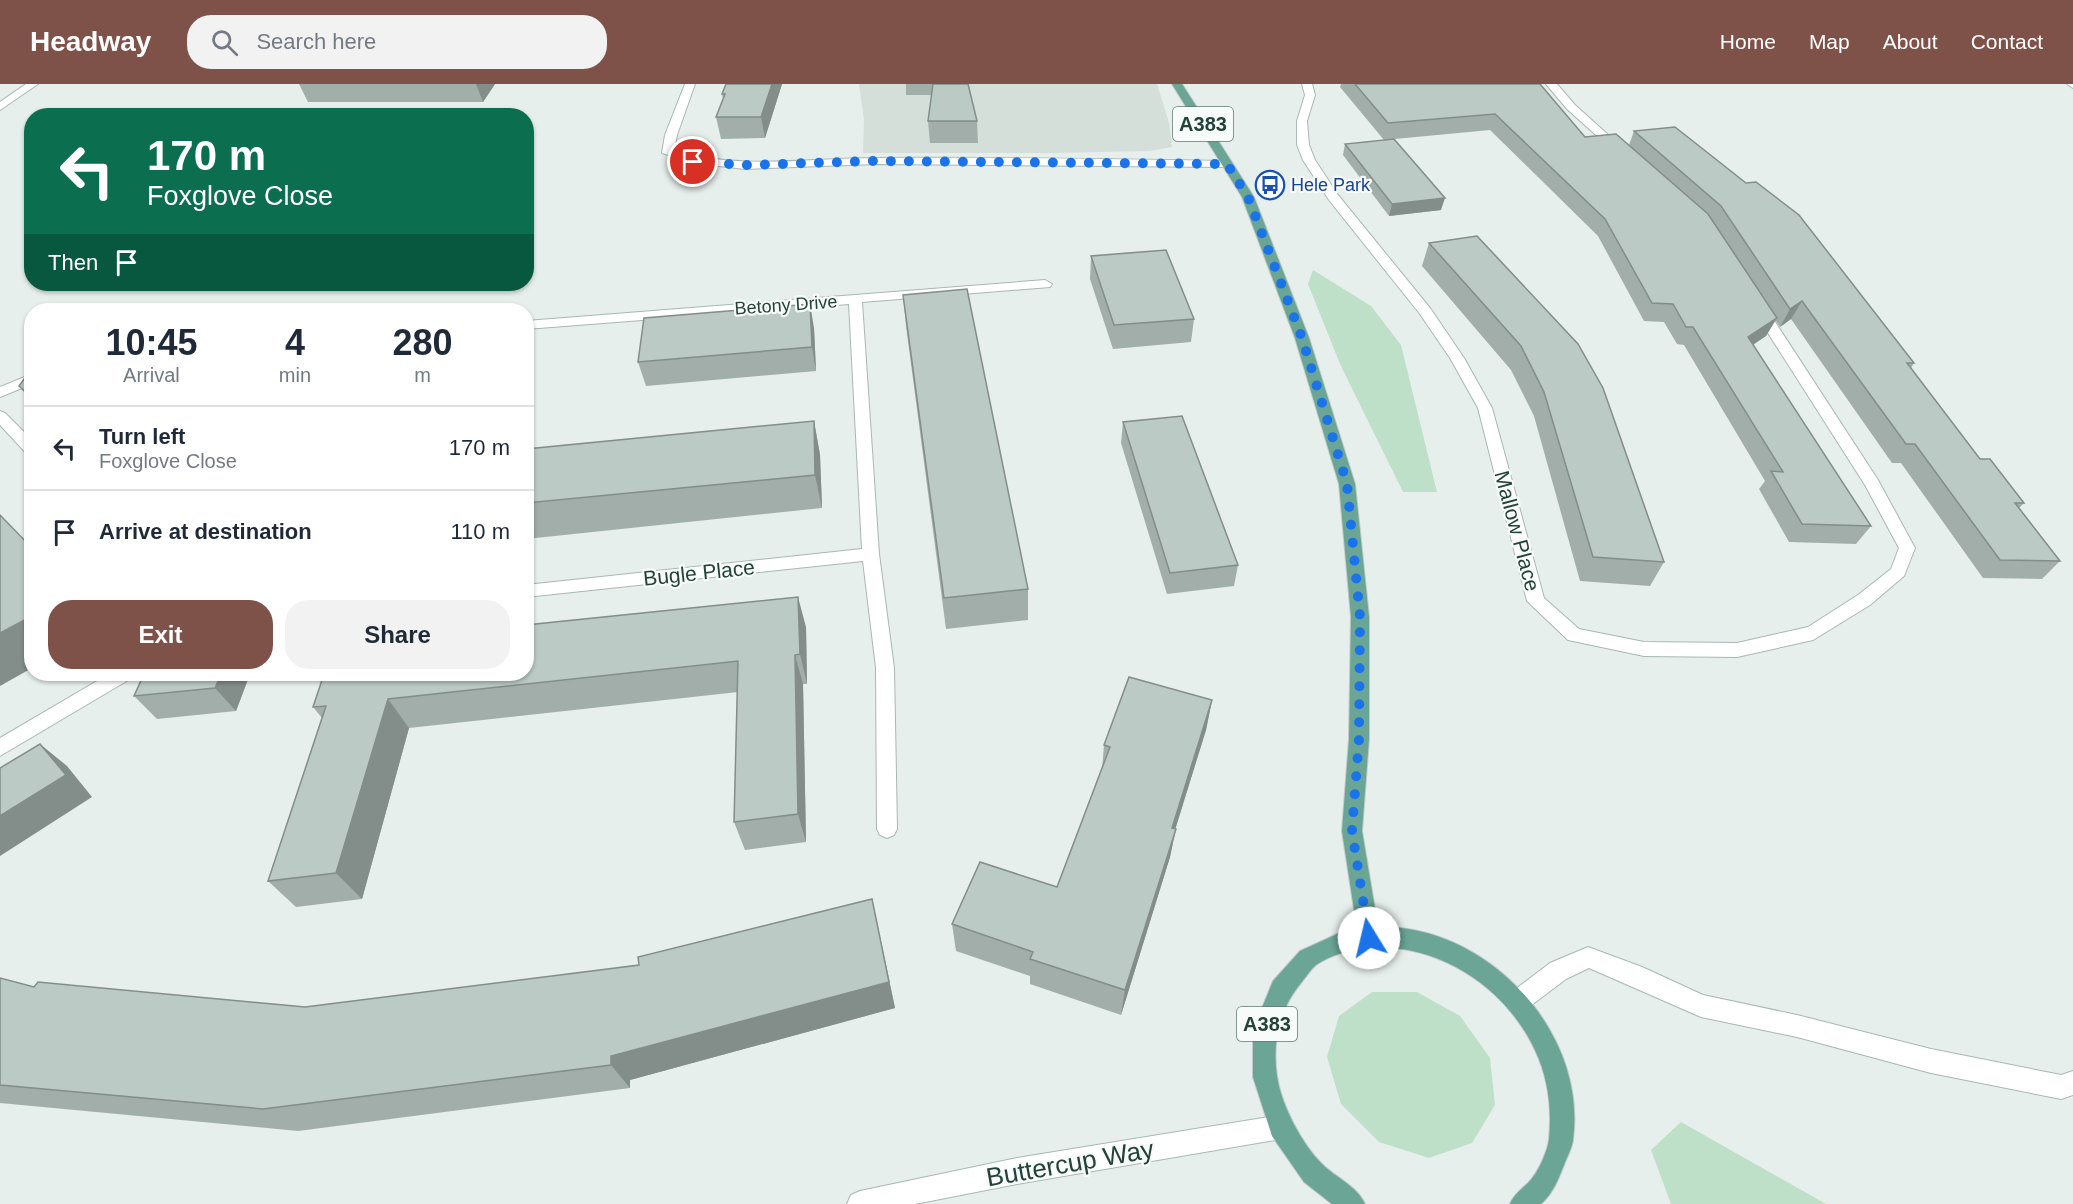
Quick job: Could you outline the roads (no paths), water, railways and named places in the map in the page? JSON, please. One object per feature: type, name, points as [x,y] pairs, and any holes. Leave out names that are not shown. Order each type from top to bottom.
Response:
[{"type":"main road","name":"A383","points":[[1178,84],[1248,197],[1302,338],[1347,484],[1360,617],[1359,739],[1352,831],[1369,938]]},
{"type":"main road","name":"A383","points":[[1352,1204],[1313,1173],[1281,1127],[1264,1077],[1265,1030],[1281,988],[1308,958],[1346,940],[1390,936],[1436,945],[1480,968],[1517,1002],[1545,1044],[1561,1092],[1561,1141],[1543,1185],[1523,1204]]},
{"type":"street","points":[[0,108],[33,84]]},
{"type":"street","points":[[690,84],[671,135],[668,153],[693,162],[748,165],[874,161],[1227,164]]},
{"type":"street","name":"Mallow Place","points":[[1307,84],[1310,95],[1302,121],[1303,145],[1309,160],[1333,197],[1425,311],[1457,358],[1485,408],[1536,601],[1574,635],[1644,649],[1737,650],[1813,633],[1864,600],[1898,572],[1907,548],[1872,484],[1751,296]]},
{"type":"street","points":[[1551,84],[1571,107],[1628,158]]},
{"type":"street","name":"Betony Drive","points":[[534,325],[1045,284]]},
{"type":"street","points":[[855,300],[871,554],[885,668],[887,829]]},
{"type":"street","points":[[0,392],[24,382]]},
{"type":"street","points":[[0,416],[24,442]]},
{"type":"street","name":"Bugle Place","points":[[534,590],[871,554]]},
{"type":"street","points":[[0,748],[111,681]]},
{"type":"street","points":[[1517,1002],[1558,972],[1588,957],[1701,1006],[1797,1026],[1931,1061],[2061,1088],[2073,1083]]},
{"type":"street","name":"Buttercup Way","points":[[860,1204],[909,1192],[1041,1167],[1281,1127]]},
{"type":"place","name":"Hele Park","points":[[1270,185]]}]
